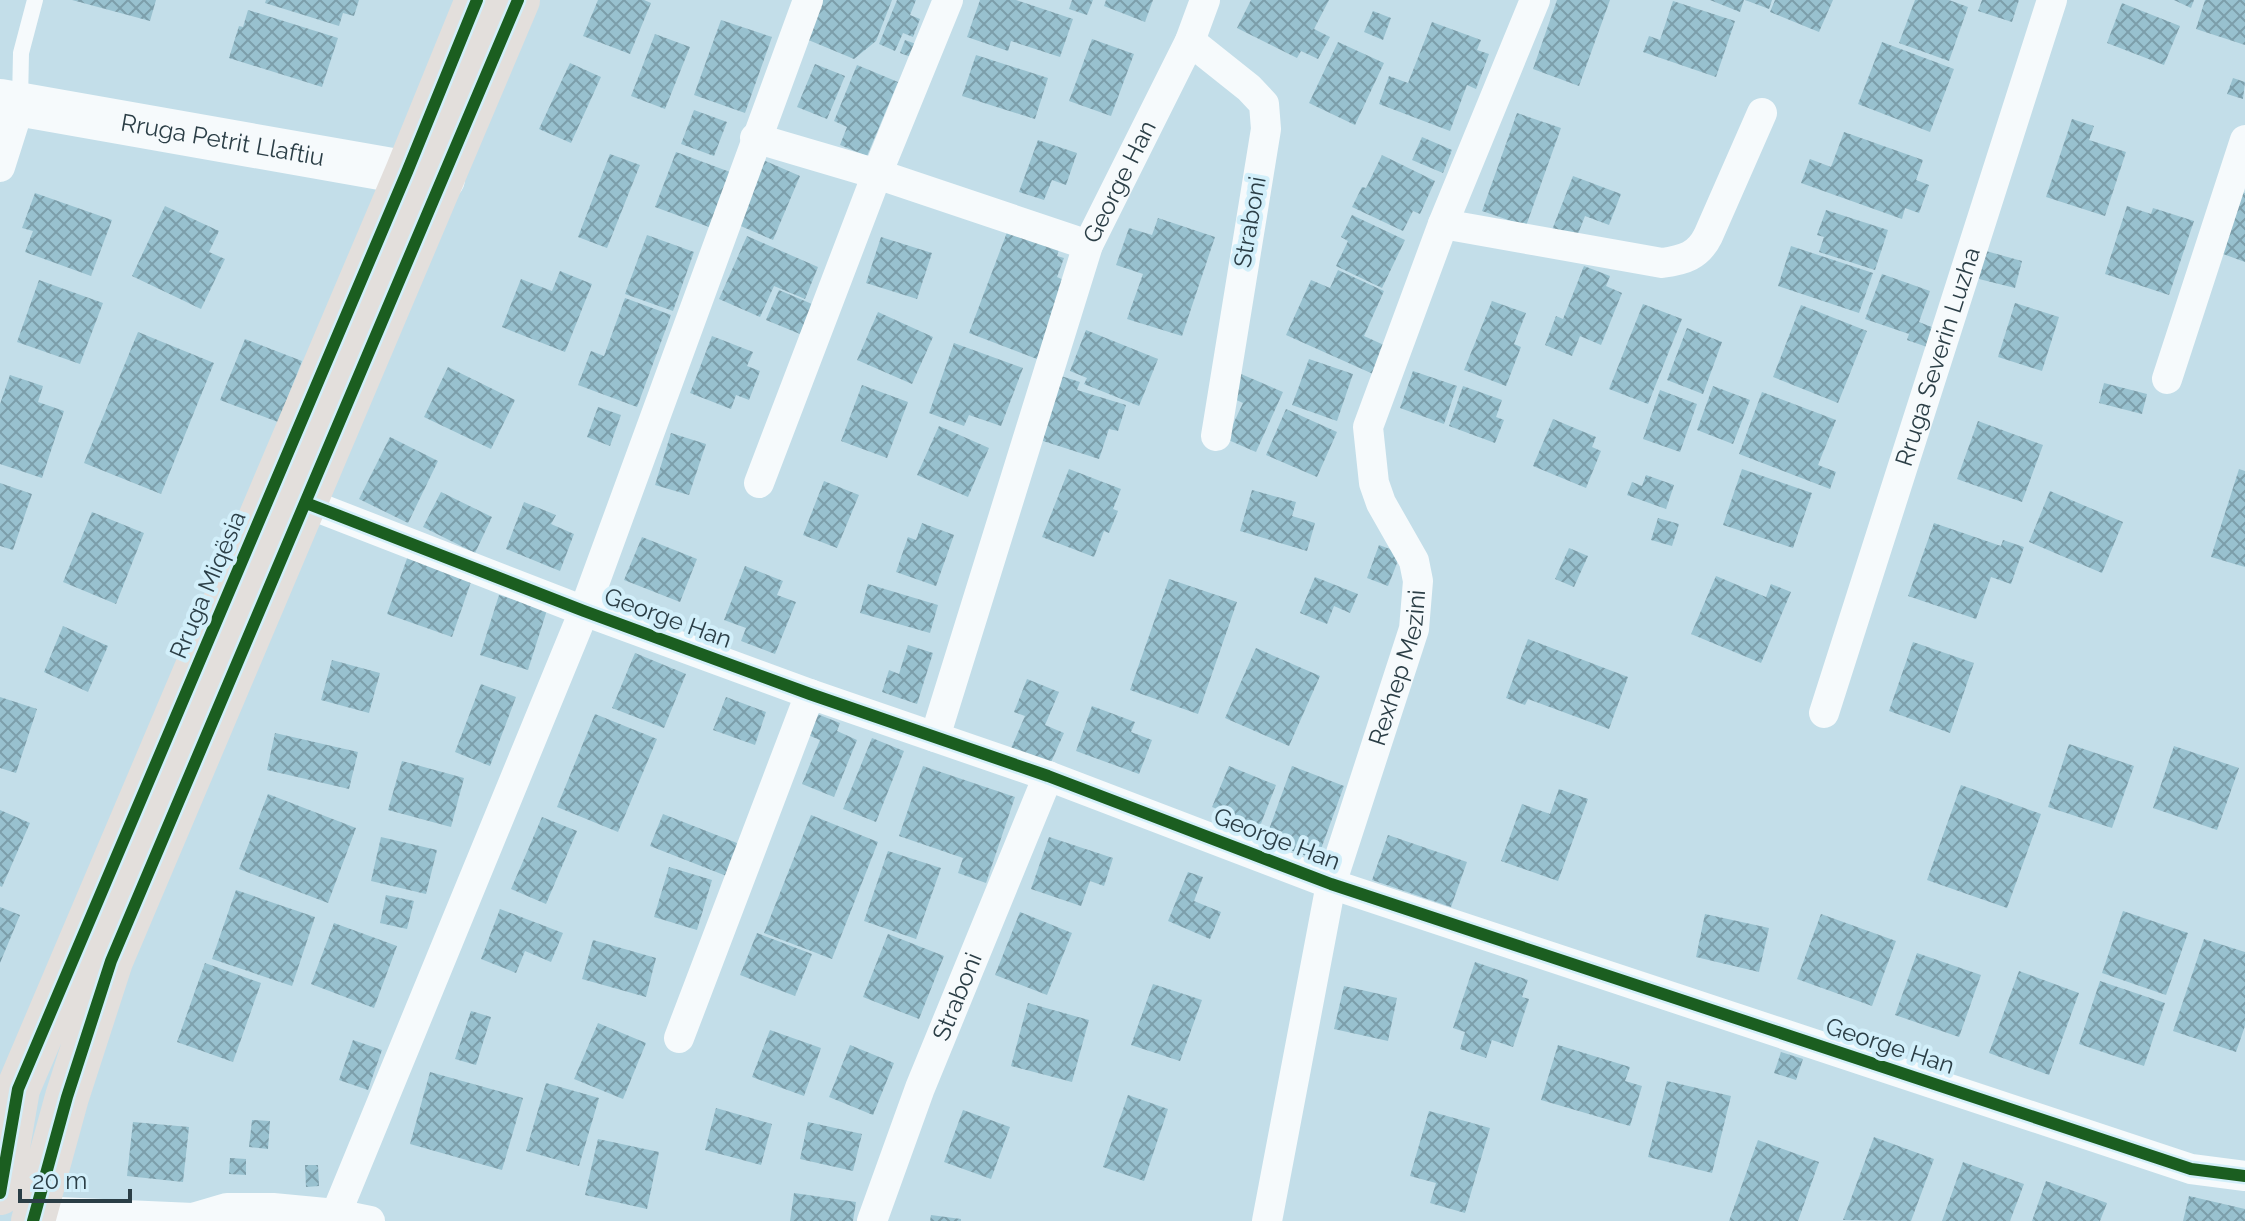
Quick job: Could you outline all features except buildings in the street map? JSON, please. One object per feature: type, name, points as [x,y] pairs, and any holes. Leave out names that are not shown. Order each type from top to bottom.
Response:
[{"type":"main road","name":"Rruga Miqësia","points":[[23,1208],[67,1097],[111,961],[306,503],[426,176],[477,0]]},
{"type":"main road","name":"Rruga Miqësia","points":[[23,1208],[9,1087],[426,176],[518,0]]},
{"type":"main road","name":"Rruga Petrit Llaftiu","points":[[10,102],[426,176]]},
{"type":"street","points":[[336,1214],[584,611],[808,0]]},
{"type":"street","points":[[759,483],[877,174],[948,0]]},
{"type":"street","name":"George Han","points":[[935,737],[1088,245],[1190,41],[1205,0]]},
{"type":"street","name":"Rexhep Mezini","points":[[1267,1221],[1331,884],[1414,629],[1418,605],[1414,561],[1381,503],[1374,483],[1368,427],[1443,224],[1535,0]]},
{"type":"street","name":"Rruga Severin Luzha","points":[[1824,713],[2052,0]]},
{"type":"street","name":"Straboni","points":[[1190,41],[1249,88],[1264,104],[1266,129],[1216,436]]},
{"type":"street","points":[[0,167],[10,102]]},
{"type":"street","points":[[1443,224],[1662,263],[1684,261],[1702,248],[1762,113]]},
{"type":"street","points":[[755,138],[877,174],[1088,245]]},
{"type":"street","points":[[2167,379],[2245,140]]},
{"type":"street","name":"George Han","points":[[306,503],[584,611],[810,694],[1048,776],[1331,884],[2191,1169],[2245,1176]]},
{"type":"street","points":[[679,1038],[810,694]]},
{"type":"street","name":"Straboni","points":[[872,1221],[920,1088],[1048,776]]},
{"type":"street","points":[[23,1208],[192,1220],[227,1208],[273,1208],[336,1214],[370,1221]]},
{"type":"lane","points":[[10,102],[35,0]]},
{"type":"cycle path","points":[[0,1193],[18,1089],[477,0]]},
{"type":"cycle path","points":[[33,1221],[67,1097],[111,961],[518,0]]},
{"type":"cycle path","points":[[306,503],[584,611],[810,694],[1048,776],[1331,884],[2191,1169],[2245,1176]]}]
